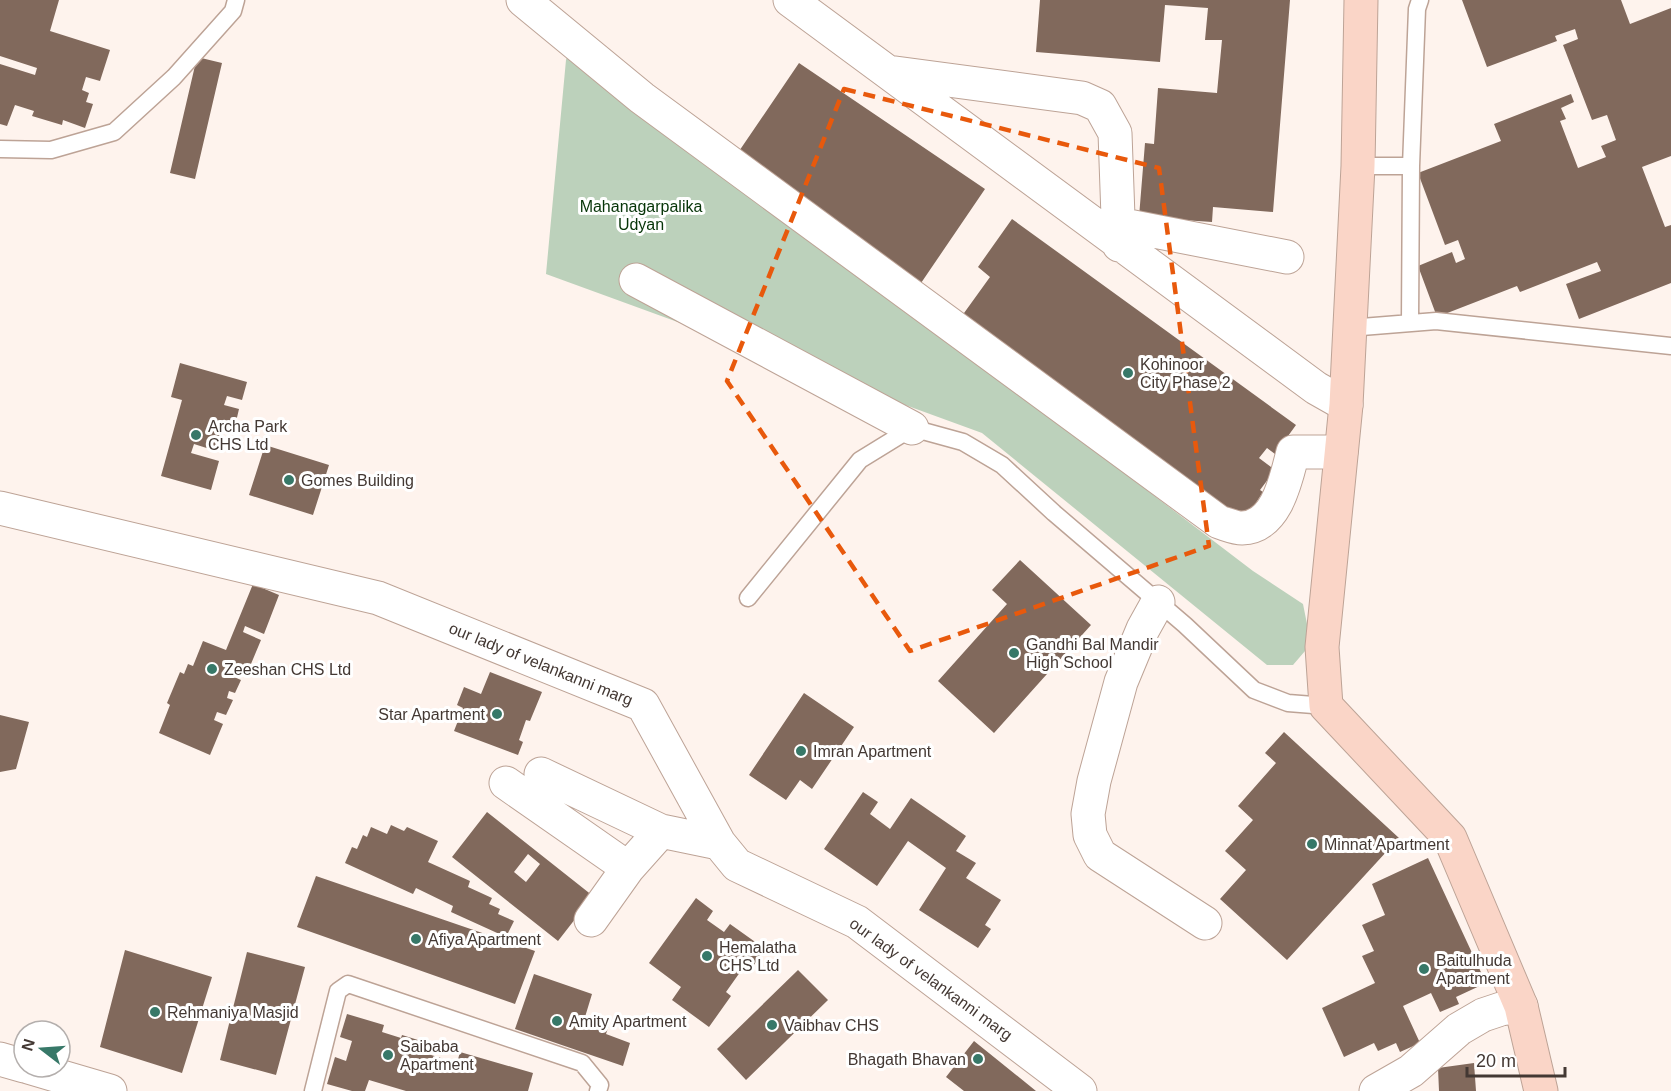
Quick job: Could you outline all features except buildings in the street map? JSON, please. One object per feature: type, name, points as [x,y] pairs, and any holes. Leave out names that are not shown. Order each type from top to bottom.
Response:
[{"type":"street","points":[[523,0],[642,98],[1219,522],[1242,528],[1258,524],[1272,512],[1288,472],[1293,452],[1341,452]]},
{"type":"street","points":[[790,0],[886,72],[1119,234],[1316,388],[1346,405]]},
{"type":"street","points":[[1361,0],[1358,166],[1346,405],[1322,647],[1326,706],[1450,838],[1521,1006],[1541,1091]]},
{"type":"street","points":[[886,72],[1082,98],[1100,106],[1115,134],[1119,234]]},
{"type":"street","points":[[1119,234],[1287,256]]},
{"type":"street","points":[[636,279],[912,428]]},
{"type":"street","name":"our lady of velankanni marg","points":[[0,507],[378,598],[644,705],[718,843],[737,866],[857,922],[1080,1091]]},
{"type":"street","points":[[1158,602],[1143,628],[1121,682],[1094,781],[1088,813],[1090,835],[1100,855],[1205,923]]},
{"type":"street","points":[[541,774],[661,831],[718,843]]},
{"type":"street","points":[[506,783],[628,868]]},
{"type":"street","points":[[591,920],[628,868],[661,831]]},
{"type":"street","points":[[1376,1091],[1411,1071],[1459,1029],[1483,1015],[1521,1006]]},
{"type":"street","points":[[70,1079],[110,1091]]},
{"type":"lane","points":[[0,149],[51,150],[114,132],[174,77],[232,11],[236,0]]},
{"type":"lane","points":[[1410,322],[1411,166],[1416,9],[1420,0]]},
{"type":"lane","points":[[1358,166],[1411,166]]},
{"type":"lane","points":[[1349,328],[1436,321],[1671,346]]},
{"type":"lane","points":[[748,598],[860,459],[912,428],[963,442],[1002,465],[1254,690],[1288,703],[1326,706]]},
{"type":"lane","points":[[313,1091],[338,991],[348,984],[582,1063],[600,1085],[598,1091]]},
{"type":"highlighted area","points":[[844,89],[1159,168],[1209,546],[910,651],[727,381]]},
{"type":"green space","name":"Mahanagarpalika Udyan","points":[[569,50],[1253,571],[1303,604],[1311,644],[1293,665],[1267,665],[982,433],[546,274],[566,60]]},
{"type":"place","name":"Kohinoor City Phase 2","points":[[1128,373]]},
{"type":"place","name":"Archa Park CHS Ltd","points":[[196,435]]},
{"type":"place","name":"Gomes Building","points":[[289,480]]},
{"type":"place","name":"Gandhi Bal Mandir High School","points":[[1014,653]]},
{"type":"place","name":"Zeeshan CHS Ltd","points":[[212,669]]},
{"type":"place","name":"Star Apartment","points":[[497,714]]},
{"type":"place","name":"Imran Apartment","points":[[801,751]]},
{"type":"place","name":"Minnat Apartment","points":[[1312,844]]},
{"type":"place","name":"Afiya Apartment","points":[[416,939]]},
{"type":"place","name":"Hemalatha CHS Ltd","points":[[707,956]]},
{"type":"place","name":"Baitulhuda Apartment","points":[[1424,969]]},
{"type":"place","name":"Rehmaniya Masjid","points":[[155,1012]]},
{"type":"place","name":"Amity Apartment","points":[[557,1021]]},
{"type":"place","name":"Vaibhav CHS","points":[[772,1025]]},
{"type":"place","name":"Saibaba Apartment","points":[[388,1055]]},
{"type":"place","name":"Bhagath Bhavan","points":[[978,1059]]}]
